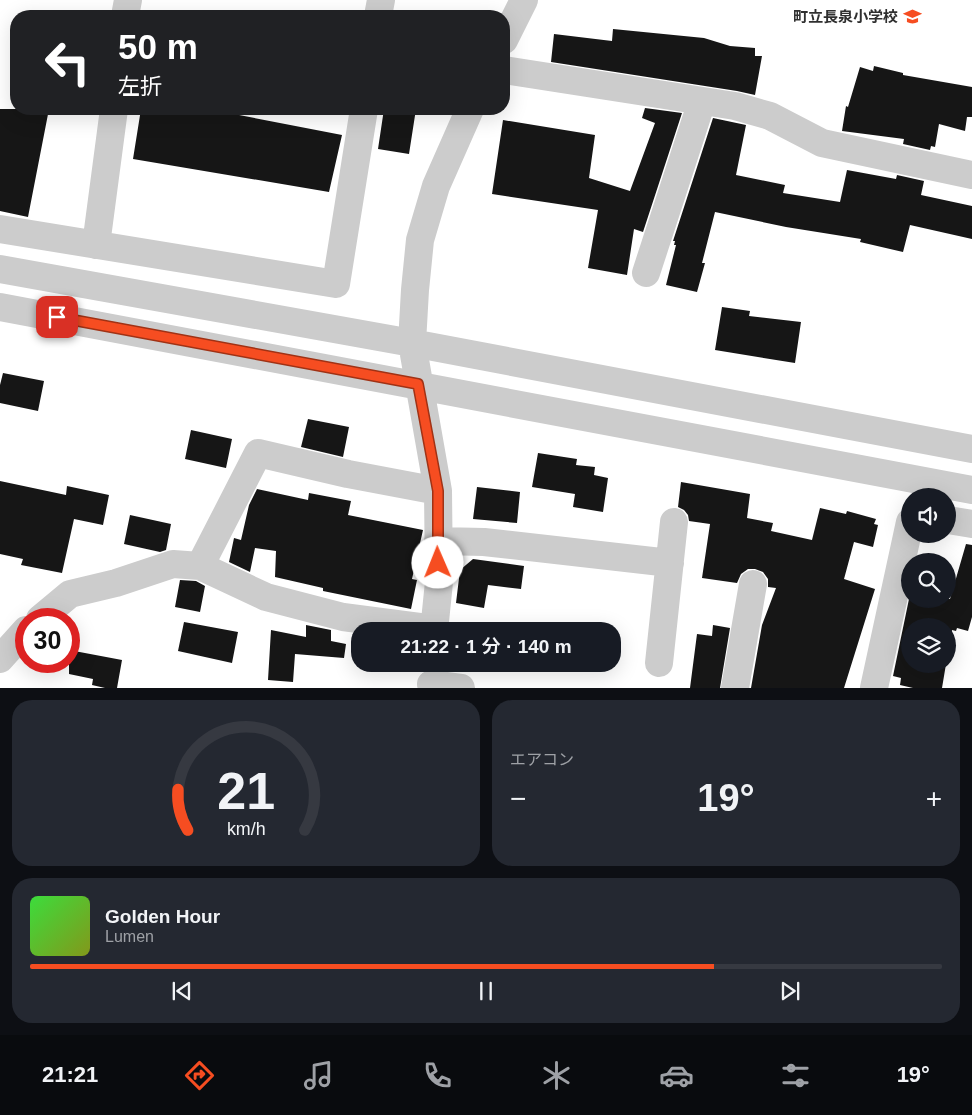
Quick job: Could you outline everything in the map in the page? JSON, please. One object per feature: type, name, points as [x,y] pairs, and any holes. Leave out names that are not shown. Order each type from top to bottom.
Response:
[{"type":"street","points":[[510,28],[524,0]]},
{"type":"street","points":[[510,71],[735,106],[770,116],[822,143],[972,175]]},
{"type":"street","points":[[646,274],[702,100]]},
{"type":"street","points":[[96,245],[113,115]]},
{"type":"street","points":[[0,229],[336,284],[363,115]]},
{"type":"street","points":[[435,622],[438,582],[438,491],[412,343],[420,240],[436,186],[467,115]]},
{"type":"street","points":[[0,269],[412,343],[972,449]]},
{"type":"street","points":[[0,307],[418,384],[972,490]]},
{"type":"street","points":[[200,566],[258,453],[348,474],[438,491]]},
{"type":"street","points":[[956,521],[972,524]]},
{"type":"street","points":[[659,663],[674,522]]},
{"type":"street","points":[[438,541],[484,542],[670,563]]},
{"type":"street","points":[[874,688],[905,543]]},
{"type":"street","points":[[53,608],[70,594],[116,583],[173,564],[200,566],[266,597],[343,617],[378,622]]},
{"type":"street","points":[[735,688],[753,584]]},
{"type":"street","points":[[0,659],[15,642]]},
{"type":"street","points":[[431,679],[461,688]]},
{"type":"building","points":[[613,29],[704,38],[730,46],[755,48],[755,56],[762,56],[755,95],[551,62],[554,34],[612,41]]},
{"type":"building","points":[[874,66],[903,73],[903,75],[972,87],[972,117],[967,117],[965,131],[939,124],[935,147],[931,146],[930,150],[903,144],[904,139],[842,131],[846,106],[848,107],[860,67],[873,71]]},
{"type":"building","points":[[645,108],[682,113],[643,232],[634,229],[627,275],[588,268],[598,210],[492,194],[503,120],[595,135],[589,178],[630,191],[655,123],[642,118]]},
{"type":"building","points":[[0,109],[10,109],[10,115],[48,115],[28,217],[0,211]]},
{"type":"building","points":[[140,115],[239,115],[342,135],[329,192],[133,159]]},
{"type":"building","points":[[383,115],[415,115],[409,154],[378,149]]},
{"type":"building","points":[[713,118],[746,125],[736,175],[785,185],[783,193],[840,202],[847,170],[896,179],[897,175],[924,181],[921,195],[972,206],[972,239],[910,225],[903,252],[860,242],[861,239],[786,227],[715,212],[697,292],[666,285],[676,245],[674,245],[675,241],[673,241]]},
{"type":"building","points":[[722,307],[750,311],[749,316],[801,322],[795,363],[715,350]]},
{"type":"building","points":[[3,373],[44,381],[38,411],[0,403],[0,385]]},
{"type":"building","points":[[308,419],[349,427],[343,457],[301,447]]},
{"type":"building","points":[[191,430],[232,439],[226,468],[185,459]]},
{"type":"building","points":[[538,453],[577,459],[576,465],[595,467],[594,475],[608,478],[603,512],[573,507],[575,494],[532,487]]},
{"type":"building","points":[[0,481],[66,495],[67,486],[109,495],[103,525],[74,519],[62,573],[21,565],[23,559],[0,554]]},
{"type":"building","points":[[681,482],[750,494],[747,518],[773,523],[771,531],[812,540],[820,508],[846,514],[847,511],[876,519],[874,524],[878,525],[873,547],[854,542],[844,579],[875,589],[844,688],[751,688],[762,625],[776,588],[768,587],[768,579],[763,572],[755,569],[748,569],[741,574],[737,583],[702,578],[710,524],[689,521],[688,515],[678,507]]},
{"type":"building","points":[[477,487],[520,492],[517,523],[473,519]]},
{"type":"building","points":[[257,489],[308,500],[309,493],[351,501],[348,515],[423,530],[412,579],[417,580],[411,609],[323,591],[323,588],[275,577],[276,551],[255,548],[250,572],[229,562],[234,538],[241,540],[249,505]]},
{"type":"building","points":[[130,515],[171,524],[166,550],[160,552],[124,544]]},
{"type":"building","points":[[966,544],[972,545],[972,617],[968,631],[957,628],[956,631],[956,618],[905,618],[907,608],[956,608],[956,578]]},
{"type":"building","points":[[473,559],[524,566],[521,589],[488,585],[484,608],[456,603],[460,570]]},
{"type":"building","points":[[180,580],[196,581],[205,586],[200,612],[175,607]]},
{"type":"building","points":[[184,622],[238,632],[232,663],[178,651]]},
{"type":"building","points":[[306,625],[331,630],[331,641],[346,644],[344,658],[295,654],[293,682],[268,680],[271,630],[306,637]]},
{"type":"building","points":[[713,625],[730,628],[720,688],[690,688],[697,634],[712,636]]},
{"type":"building","points":[[901,638],[901,673],[944,673],[942,688],[913,688],[900,685],[901,678],[893,676]]},
{"type":"building","points":[[80,652],[122,660],[117,688],[92,685],[93,679],[69,674],[80,673]]},
{"type":"place","name":"町立長泉小学校","points":[[912,16]]},
{"type":"route","points":[[57,317],[418,384],[438,491],[438,563]]}]
